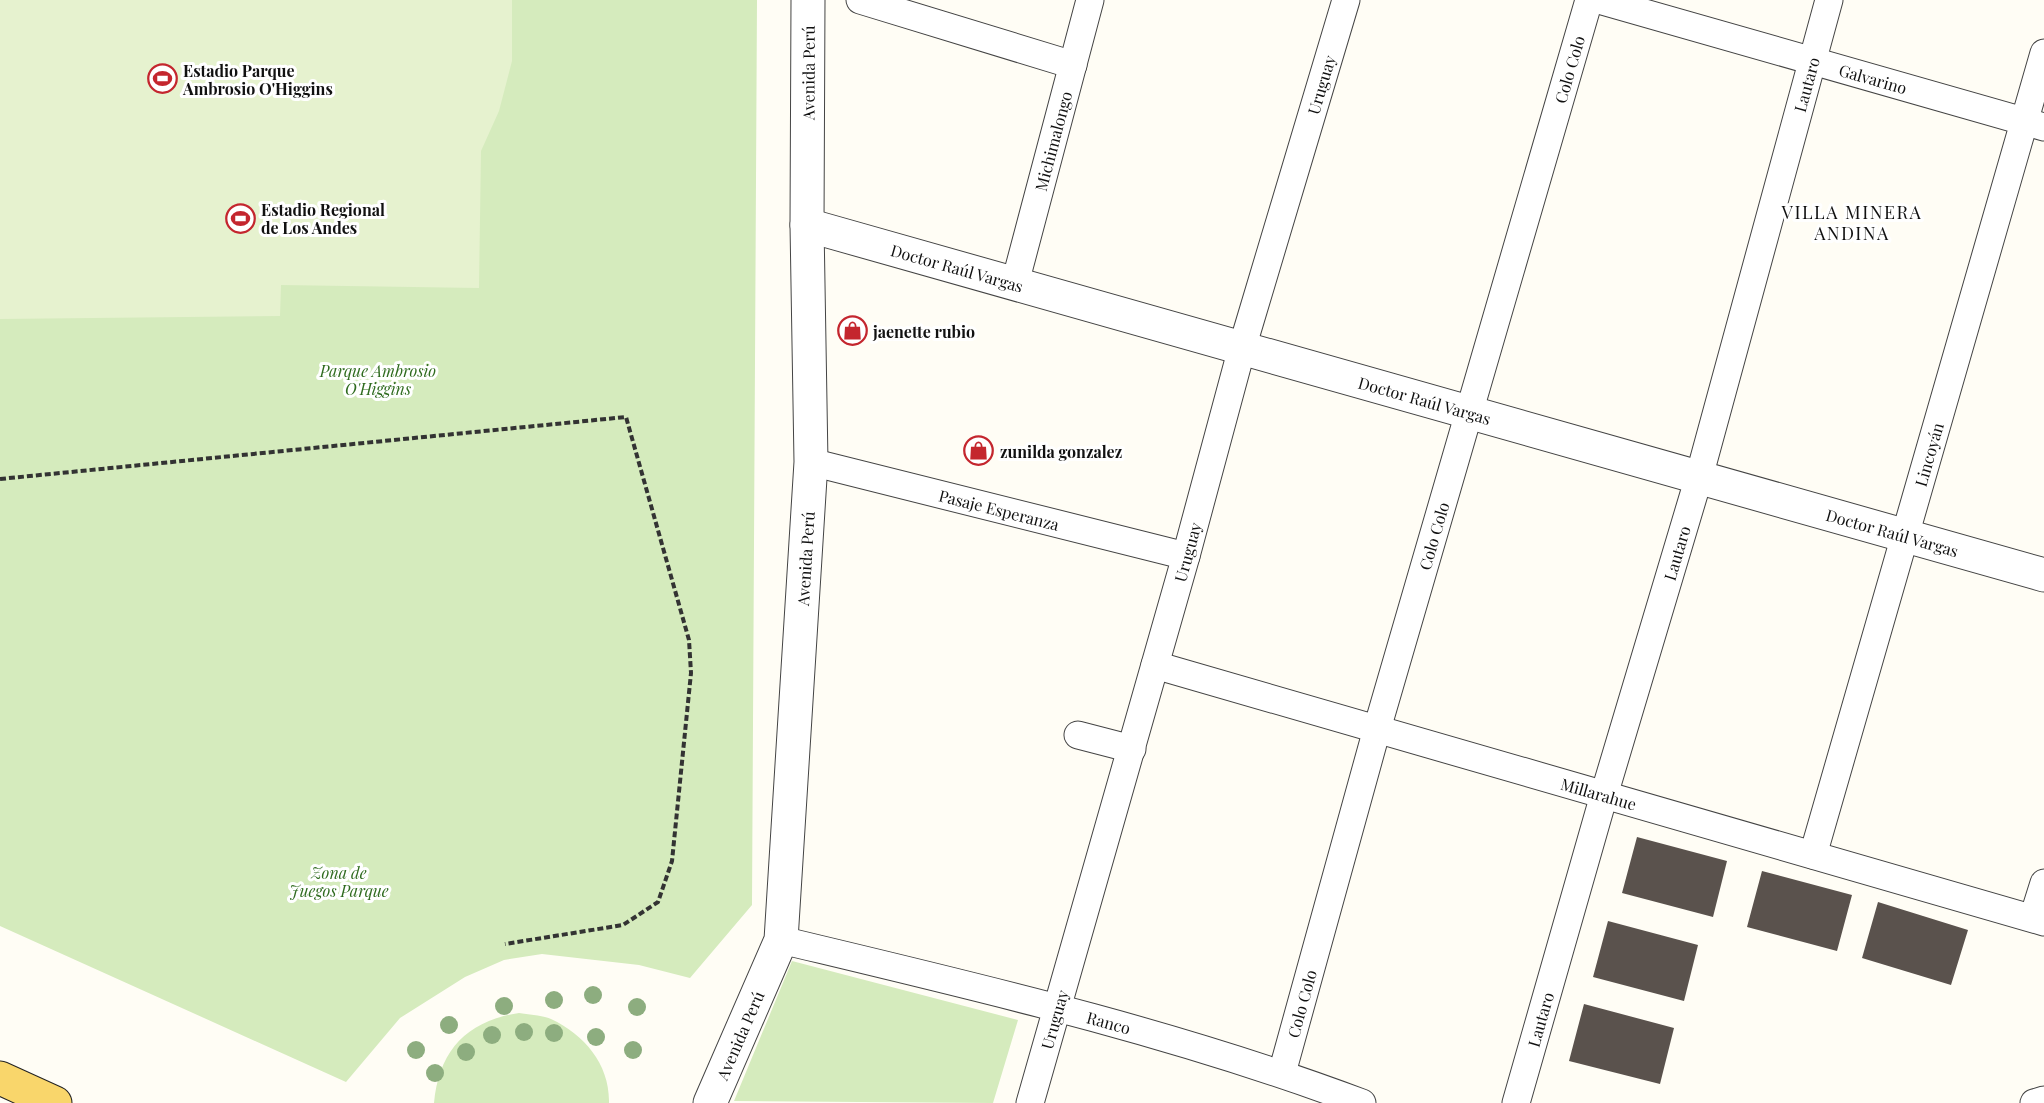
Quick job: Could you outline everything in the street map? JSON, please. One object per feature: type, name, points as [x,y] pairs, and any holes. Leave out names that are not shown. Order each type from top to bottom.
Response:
[{"type":"main road","points":[[0,1078],[55,1103]]},
{"type":"street","name":"Avenida Perú","points":[[710,1103],[781,940],[811,462],[807,225],[808,0]]},
{"type":"street","points":[[860,0],[1073,66]]},
{"type":"street","name":"Michimalongo","points":[[1015,282],[1090,0]]},
{"type":"street","name":"Uruguay","points":[[1030,1103],[1132,749],[1242,348],[1346,0]]},
{"type":"street","name":"Colo Colo","points":[[1282,1073],[1377,729],[1589,0]]},
{"type":"street","name":"Galvarino","points":[[1599,0],[2034,124]]},
{"type":"street","name":"Lautaro","points":[[1516,1103],[1604,795],[1699,477],[1829,0]]},
{"type":"street","name":"Lincoyán","points":[[1813,855],[1906,536],[2034,124],[2044,53]]},
{"type":"street","name":"Doctor Raúl Vargas","points":[[807,225],[2044,575]]},
{"type":"street","name":"Pasaje Esperanza","points":[[811,462],[1186,556]]},
{"type":"street","name":"Millarahue","points":[[1155,665],[2039,920]]},
{"type":"street","points":[[1078,735],[1132,749]]},
{"type":"street","points":[[2039,920],[2044,883]]},
{"type":"street","name":"Ranco","points":[[781,940],[1059,1006],[1282,1073],[1362,1103]]},
{"type":"street","points":[[2034,1103],[2044,1101]]},
{"type":"path","points":[[0,479],[626,417],[689,640],[691,673],[672,861],[658,902],[624,925],[505,944]]},
{"type":"green space","name":"Parque Ambrosio O'Higgins","points":[[0,0],[757,0],[752,905],[690,978],[639,965],[542,954],[504,960],[465,977],[400,1018],[346,1082],[0,926]]},
{"type":"green space","name":"Estadio Regional de Los Andes","points":[[0,0],[512,0],[512,61],[499,111],[481,151],[479,288],[281,285],[280,316],[0,319]]},
{"type":"green space","points":[[792,961],[1018,1020],[993,1103],[734,1101]]},
{"type":"green space","points":[[519,1013],[551,1019],[585,1043],[600,1064],[605,1076],[609,1103],[434,1103],[442,1068],[458,1042],[470,1031],[484,1023]]},
{"type":"building","points":[[1637,837],[1727,861],[1713,917],[1622,893]]},
{"type":"building","points":[[1762,871],[1852,895],[1837,951],[1747,927]]},
{"type":"building","points":[[1878,902],[1968,930],[1951,985],[1862,958]]},
{"type":"building","points":[[1608,921],[1698,945],[1684,1001],[1593,977]]},
{"type":"building","points":[[1584,1004],[1674,1028],[1660,1084],[1569,1061]]},
{"type":"place","name":"Estadio Parque Ambrosio O'Higgins","points":[[162,79]]},
{"type":"place","name":"Estadio Regional de Los Andes","points":[[240,218]]},
{"type":"place","name":"jaenette rubio","points":[[852,331]]},
{"type":"place","name":"zunilda gonzalez","points":[[979,451]]},
{"type":"district","name":"VILLA MINERA ANDINA","points":[[1852,222]]},
{"type":"park label","name":"Zona de Juegos Parque","points":[[339,881]]}]
